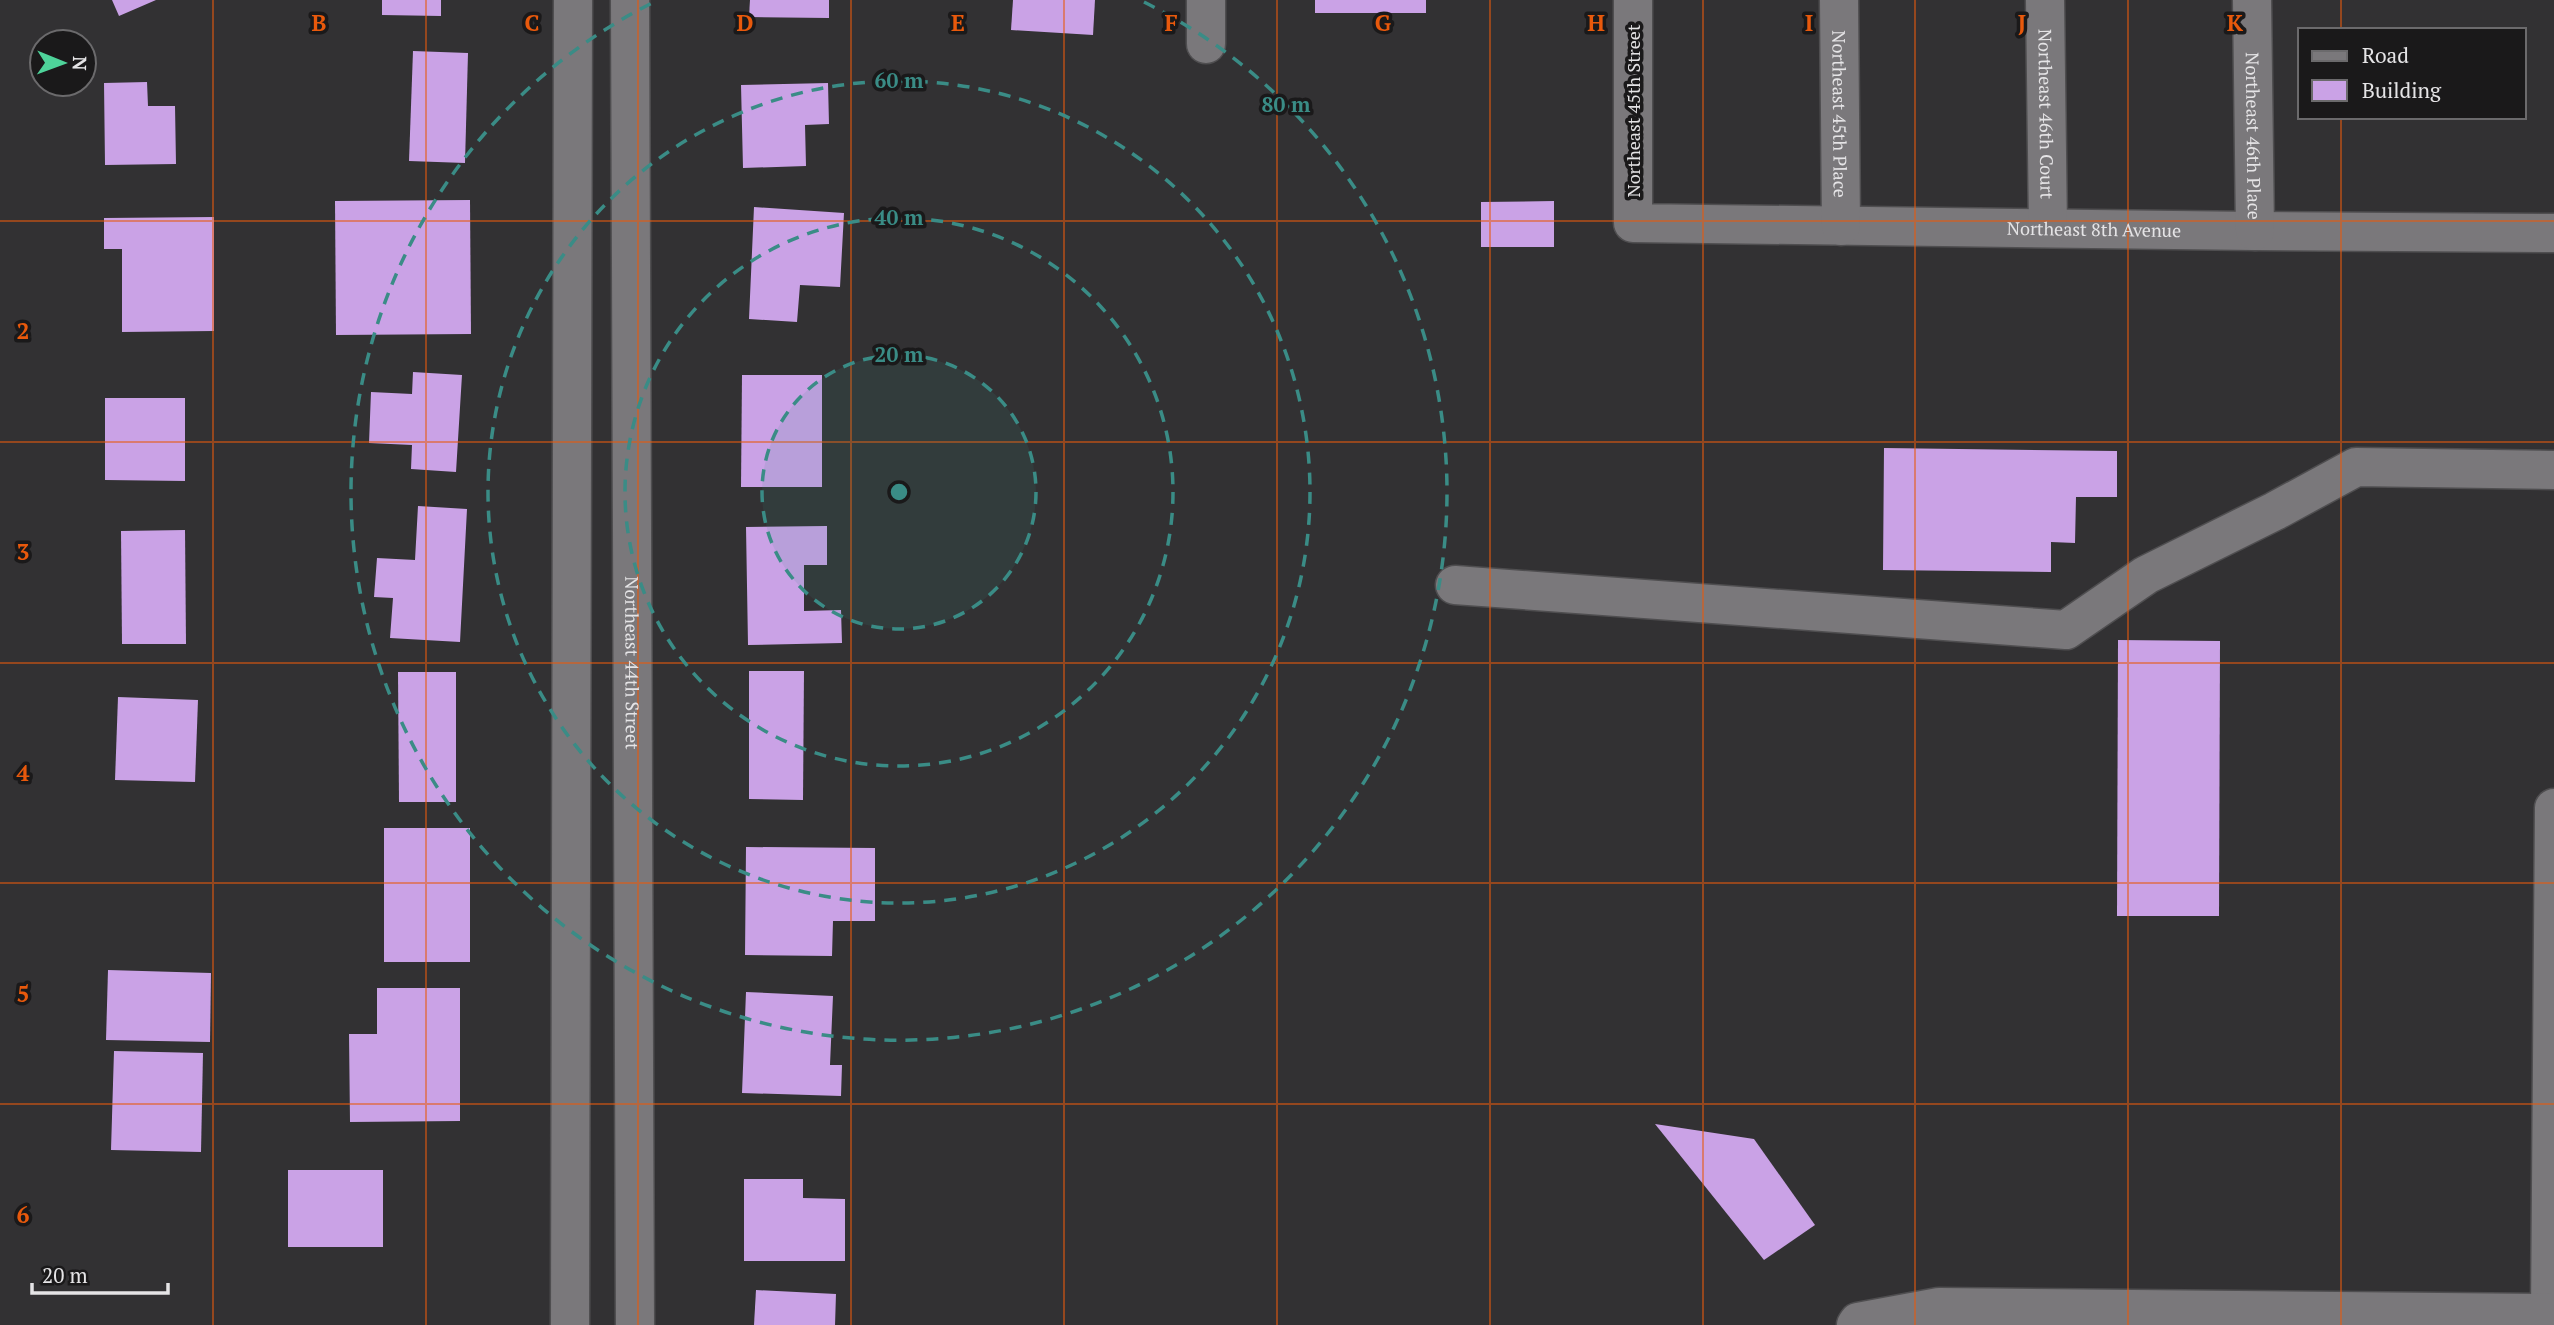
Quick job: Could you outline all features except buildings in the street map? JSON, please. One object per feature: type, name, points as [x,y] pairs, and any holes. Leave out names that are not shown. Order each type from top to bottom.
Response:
[{"type":"street","points":[[570,1325],[573,0]]},
{"type":"street","name":"Northeast 44th Street","points":[[630,0],[635,1325]]},
{"type":"street","points":[[1206,0],[1206,44]]},
{"type":"street","name":"Northeast 45th Street","points":[[1633,0],[1633,223]]},
{"type":"street","name":"Northeast 45th Place","points":[[1839,0],[1840,226]]},
{"type":"street","name":"Northeast 46th Court","points":[[2045,0],[2048,228]]},
{"type":"street","name":"Northeast 46th Place","points":[[2252,0],[2255,232]]},
{"type":"street","name":"Northeast 8th Avenue","points":[[1633,223],[2255,232],[2554,233]]},
{"type":"street","points":[[1455,585],[2066,630],[2146,575],[2356,467],[2554,470]]},
{"type":"street","points":[[1857,1323],[1938,1307],[2552,1313],[2554,808]]}]
